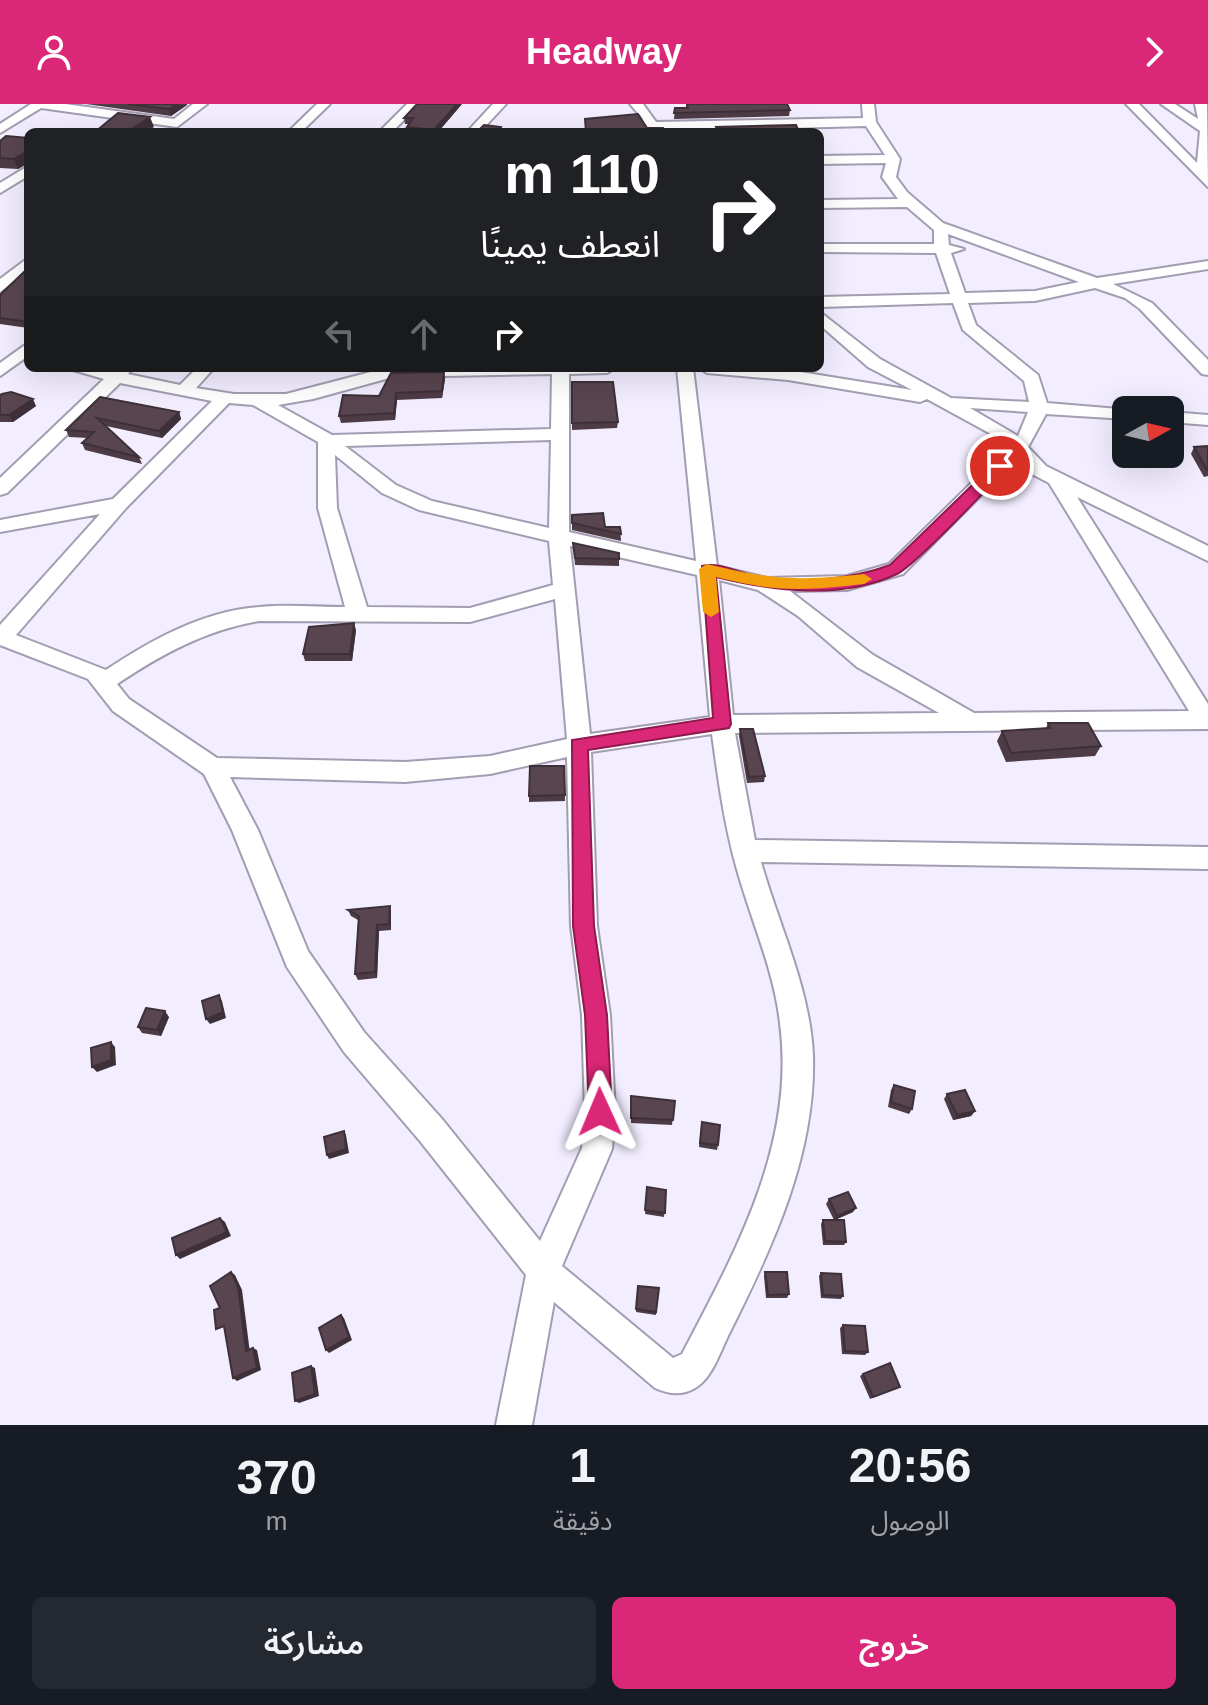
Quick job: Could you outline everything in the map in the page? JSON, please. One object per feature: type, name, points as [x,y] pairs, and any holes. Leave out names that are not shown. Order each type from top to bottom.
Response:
[{"type":"street","points":[[0,129],[38,104],[105,113],[175,128]]},
{"type":"street","points":[[181,128],[201,104]]},
{"type":"street","points":[[298,128],[324,104]]},
{"type":"street","points":[[389,128],[414,104]]},
{"type":"street","points":[[477,128],[500,104]]},
{"type":"street","points":[[652,128],[640,108],[657,104]]},
{"type":"street","points":[[868,104],[870,122],[893,159],[889,177],[907,203],[939,226],[1100,282],[1146,306],[1208,370]]},
{"type":"street","points":[[1132,104],[1205,179]]},
{"type":"street","points":[[1167,104],[1205,120],[1205,179]]},
{"type":"street","points":[[684,128],[870,122]]},
{"type":"street","points":[[824,160],[893,159]]},
{"type":"street","points":[[1,184],[23,174]]},
{"type":"street","points":[[1,184],[24,192]]},
{"type":"street","points":[[824,204],[907,203]]},
{"type":"street","points":[[257,400],[327,441],[389,489],[426,506],[765,584],[847,583],[896,569],[1019,447],[1039,407],[1032,379],[969,327],[942,249],[939,226]]},
{"type":"street","points":[[824,247],[998,248]]},
{"type":"street","points":[[1184,268],[1208,248]]},
{"type":"street","points":[[824,302],[958,300],[1055,294],[1100,282],[1208,265]]},
{"type":"street","points":[[0,287],[24,266]]},
{"type":"street","points":[[824,319],[854,349],[938,400],[993,425],[1019,447],[1035,467],[1208,554]]},
{"type":"street","points":[[0,371],[18,355]]},
{"type":"street","points":[[0,489],[120,372],[185,390],[257,400],[307,397],[376,373],[422,372]]},
{"type":"street","points":[[185,390],[202,372]]},
{"type":"street","points":[[514,1425],[543,1271],[597,1149],[600,1112],[596,1015],[584,926],[579,745],[559,536],[561,372]]},
{"type":"street","points":[[227,396],[119,504],[0,637],[86,667],[104,682],[121,705],[213,767],[245,830],[297,958],[322,1000],[543,1271],[667,1376],[684,1375],[694,1366],[758,1240],[782,1178],[797,1091],[799,1030],[745,851],[722,724],[699,455],[686,372]]},
{"type":"street","points":[[753,372],[938,400],[1112,413]]},
{"type":"street","points":[[1184,418],[1208,420]]},
{"type":"street","points":[[327,441],[561,434]]},
{"type":"street","points":[[327,441],[322,468],[327,510],[359,616]]},
{"type":"street","points":[[1056,478],[1207,720]]},
{"type":"street","points":[[0,526],[119,504]]},
{"type":"street","points":[[765,584],[806,611],[865,661],[969,719]]},
{"type":"street","points":[[104,682],[173,638],[234,617],[259,614],[470,615],[564,589]]},
{"type":"street","points":[[213,767],[405,772],[523,760],[579,745],[722,724],[969,719],[1207,720]]},
{"type":"street","points":[[745,851],[1208,858]]},
{"type":"building","points":[[128,104],[177,104],[169,109]]},
{"type":"building","points":[[417,104],[457,104],[436,128],[407,127],[413,118],[404,118]]},
{"type":"building","points":[[687,104],[787,104],[790,110],[674,113],[675,108],[688,108]]},
{"type":"building","points":[[118,113],[150,117],[133,128],[100,128]]},
{"type":"building","points":[[638,114],[647,128],[586,128],[585,119]]},
{"type":"building","points":[[796,125],[797,128],[716,128]]},
{"type":"building","points":[[6,136],[24,138],[24,153],[14,159],[0,158],[0,141]]},
{"type":"building","points":[[24,272],[24,321],[0,318],[0,295]]},
{"type":"building","points":[[444,372],[442,391],[396,393],[394,413],[339,416],[343,395],[379,396],[391,373]]},
{"type":"building","points":[[572,382],[613,382],[618,422],[572,423]]},
{"type":"building","points":[[11,392],[33,399],[9,415],[0,415],[0,395]]},
{"type":"building","points":[[100,397],[179,412],[159,431],[97,418],[139,457],[82,443],[94,432],[66,430]]},
{"type":"building","points":[[1208,446],[1208,470],[1207,470],[1194,447]]},
{"type":"building","points":[[603,513],[605,527],[620,527],[621,534],[572,523],[572,515]]},
{"type":"building","points":[[573,543],[619,553],[619,559],[575,558]]},
{"type":"building","points":[[354,623],[350,654],[303,654],[309,627]]},
{"type":"building","points":[[1048,723],[1088,723],[1101,746],[1011,753],[1002,731],[1050,728]]},
{"type":"building","points":[[740,729],[753,729],[765,776],[749,777]]},
{"type":"building","points":[[530,766],[564,766],[565,795],[529,796]]},
{"type":"building","points":[[390,906],[389,924],[377,925],[375,972],[355,974],[359,916],[348,910]]},
{"type":"building","points":[[219,995],[223,1012],[206,1019],[202,1001]]},
{"type":"building","points":[[146,1008],[165,1011],[157,1030],[138,1027]]},
{"type":"building","points":[[111,1042],[111,1060],[92,1067],[91,1048]]},
{"type":"building","points":[[894,1085],[915,1091],[912,1109],[891,1102]]},
{"type":"building","points":[[965,1090],[975,1111],[957,1115],[947,1094]]},
{"type":"building","points":[[631,1096],[675,1101],[673,1120],[631,1118]]},
{"type":"building","points":[[702,1122],[720,1125],[718,1145],[700,1143]]},
{"type":"building","points":[[344,1131],[346,1149],[327,1155],[324,1137]]},
{"type":"building","points":[[647,1187],[666,1190],[665,1213],[645,1210]]},
{"type":"building","points":[[848,1192],[856,1208],[837,1216],[829,1199]]},
{"type":"building","points":[[220,1218],[227,1232],[176,1255],[172,1238]]},
{"type":"building","points":[[823,1220],[844,1220],[846,1242],[825,1241]]},
{"type":"building","points":[[231,1272],[238,1287],[246,1351],[253,1348],[257,1368],[233,1378],[224,1326],[216,1329],[214,1310],[220,1308],[210,1286]]},
{"type":"building","points":[[765,1272],[787,1272],[789,1294],[768,1295]]},
{"type":"building","points":[[821,1273],[841,1274],[843,1296],[823,1295]]},
{"type":"building","points":[[638,1286],[659,1288],[656,1312],[636,1309]]},
{"type":"building","points":[[341,1315],[349,1337],[326,1350],[319,1328]]},
{"type":"building","points":[[843,1325],[865,1326],[868,1352],[845,1351]]},
{"type":"building","points":[[890,1363],[900,1387],[873,1397],[863,1374]]},
{"type":"building","points":[[311,1366],[315,1394],[295,1401],[292,1373]]},
{"type":"slow traffic","points":[[711,612],[707,569],[765,584],[847,583],[864,579]]},
{"type":"route","points":[[600,1112],[600,1057],[584,926],[579,745],[722,724],[707,569],[765,584],[807,585],[847,583],[896,569],[1000,466]]}]
